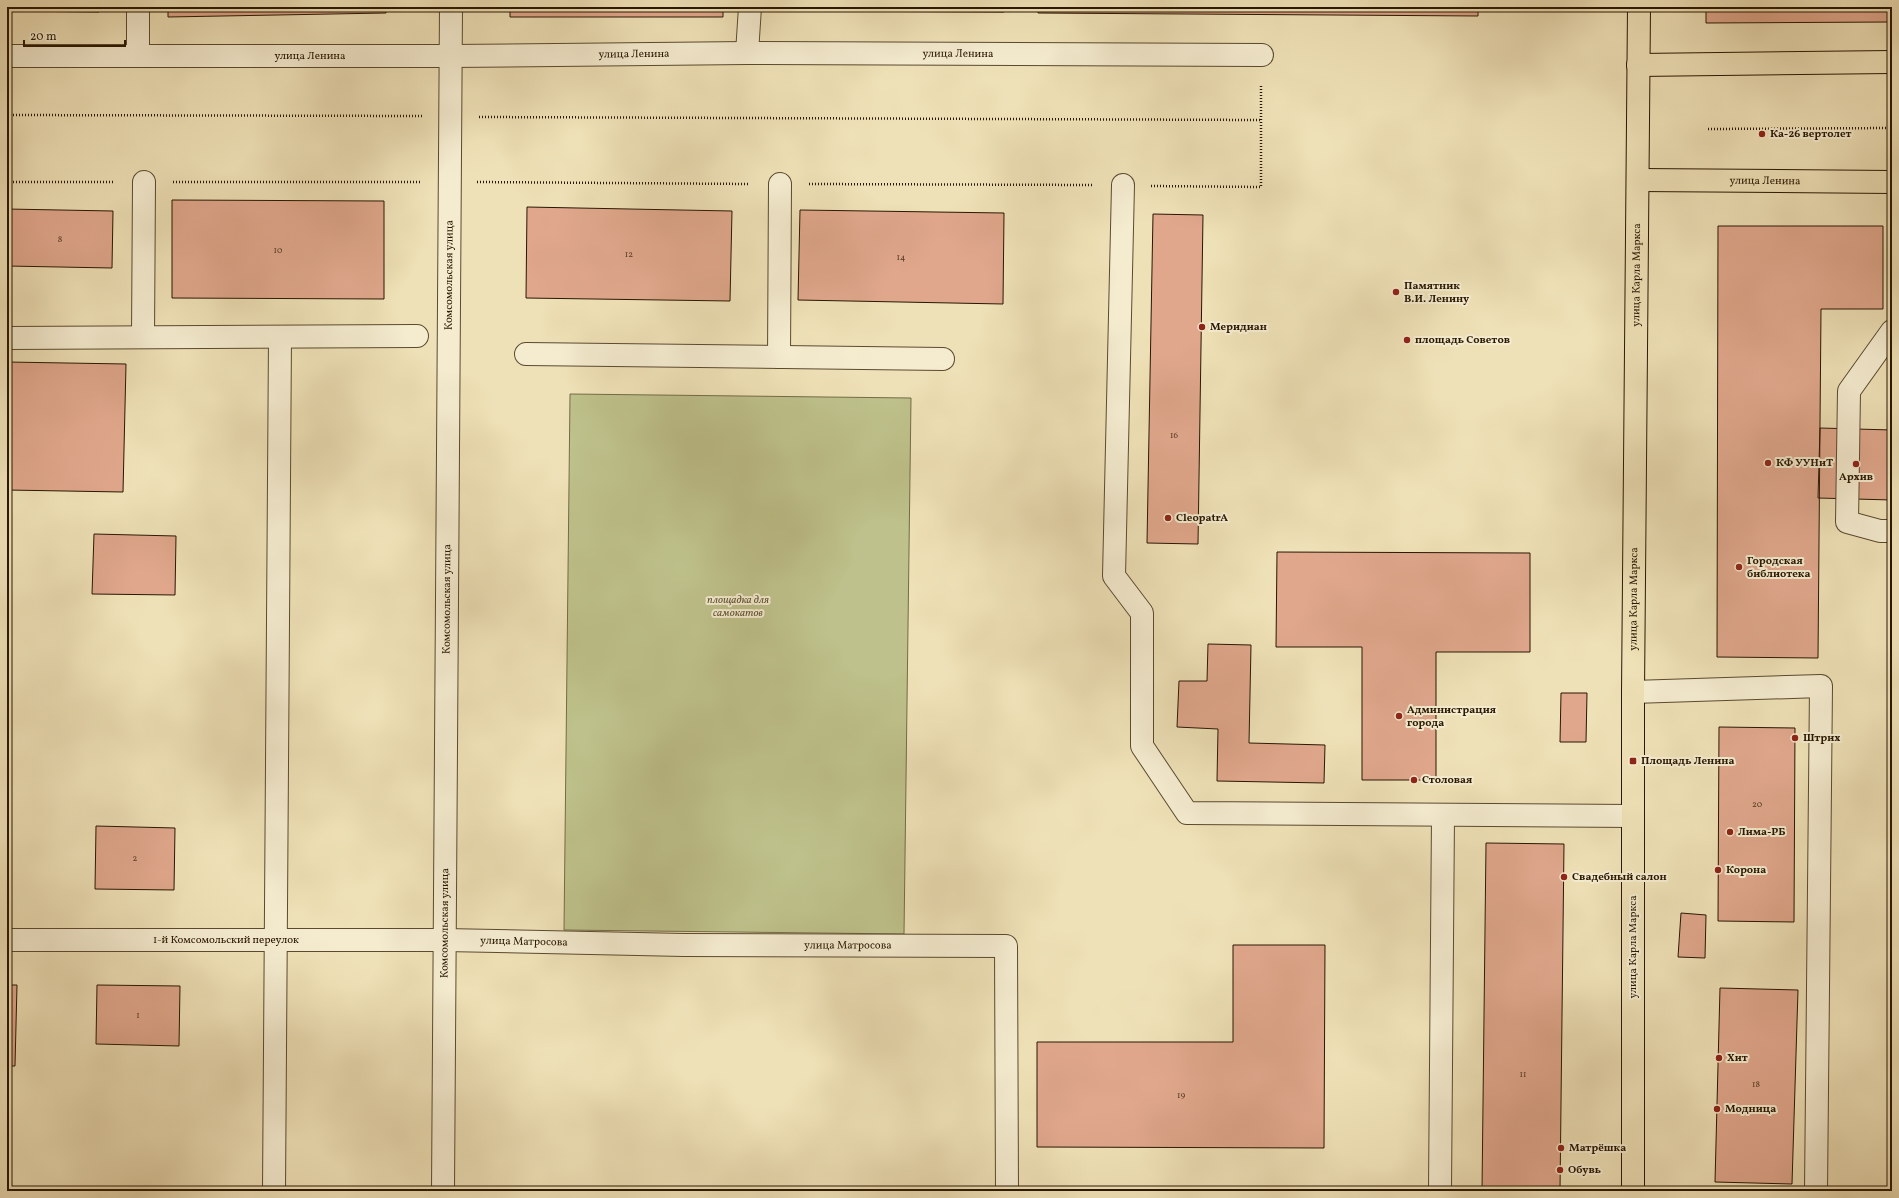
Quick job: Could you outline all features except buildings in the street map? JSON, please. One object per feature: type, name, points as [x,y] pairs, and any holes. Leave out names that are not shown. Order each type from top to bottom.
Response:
[{"type":"main road","name":"улица Карла Маркса","points":[[1633,1191],[1633,692],[1639,7]]},
{"type":"main road","points":[[1638,65],[1892,62]]},
{"type":"main road","name":"улица Ленина","points":[[1638,180],[1892,182]]},
{"type":"street","points":[[138,7],[138,56]]},
{"type":"street","name":"Комсомольская улица","points":[[443,1191],[451,7]]},
{"type":"street","points":[[747,53],[750,7]]},
{"type":"street","name":"улица Ленина","points":[[7,56],[450,56],[747,53],[1262,54]]},
{"type":"street","points":[[143,337],[144,182]]},
{"type":"street","points":[[779,357],[780,184]]},
{"type":"street","points":[[1123,185],[1114,576],[1142,613],[1142,746],[1187,813],[1633,816]]},
{"type":"street","points":[[1892,331],[1850,391],[1847,522],[1880,532],[1892,531]]},
{"type":"street","points":[[7,338],[417,336]]},
{"type":"street","points":[[274,1191],[280,337]]},
{"type":"street","points":[[526,354],[943,359]]},
{"type":"street","points":[[1633,692],[1821,686],[1816,1191]]},
{"type":"street","points":[[1440,1191],[1443,815]]},
{"type":"street","name":"1-й Комсомольский переулок","points":[[7,940],[445,940]]},
{"type":"street","name":"улица Матросова","points":[[445,940],[692,945],[1006,946],[1007,1191]]},
{"type":"path","points":[[7,182],[451,182],[1261,187],[1262,54]]},
{"type":"path","points":[[7,115],[1261,120]]},
{"type":"path","points":[[1708,129],[1892,128]]},
{"type":"green space","name":"площадка для самокатов","points":[[570,394],[911,398],[904,934],[564,930]]},
{"type":"place","name":"Ка-26 вертолет","points":[[1762,134]]},
{"type":"place","name":"Памятник В.И. Ленину","points":[[1396,292]]},
{"type":"place","name":"Меридиан","points":[[1202,327]]},
{"type":"place","name":"площадь Советов","points":[[1407,340]]},
{"type":"place","name":"КФ УУНиТ","points":[[1768,463]]},
{"type":"place","name":"Архив","points":[[1856,464]]},
{"type":"place","name":"CleopatrA","points":[[1168,518]]},
{"type":"place","name":"Городская библиотека","points":[[1739,567]]},
{"type":"place","name":"Администрация города","points":[[1399,716]]},
{"type":"place","name":"Штрих","points":[[1795,738]]},
{"type":"place","name":"Площадь Ленина","points":[[1633,761]]},
{"type":"place","name":"Столовая","points":[[1414,780]]},
{"type":"place","name":"Лима-РБ","points":[[1730,832]]},
{"type":"place","name":"Корона","points":[[1718,870]]},
{"type":"place","name":"Свадебный салон","points":[[1564,877]]},
{"type":"place","name":"Хит","points":[[1719,1058]]},
{"type":"place","name":"Модница","points":[[1717,1109]]},
{"type":"place","name":"Матрёшка","points":[[1561,1148]]},
{"type":"place","name":"Обувь","points":[[1560,1170]]}]
